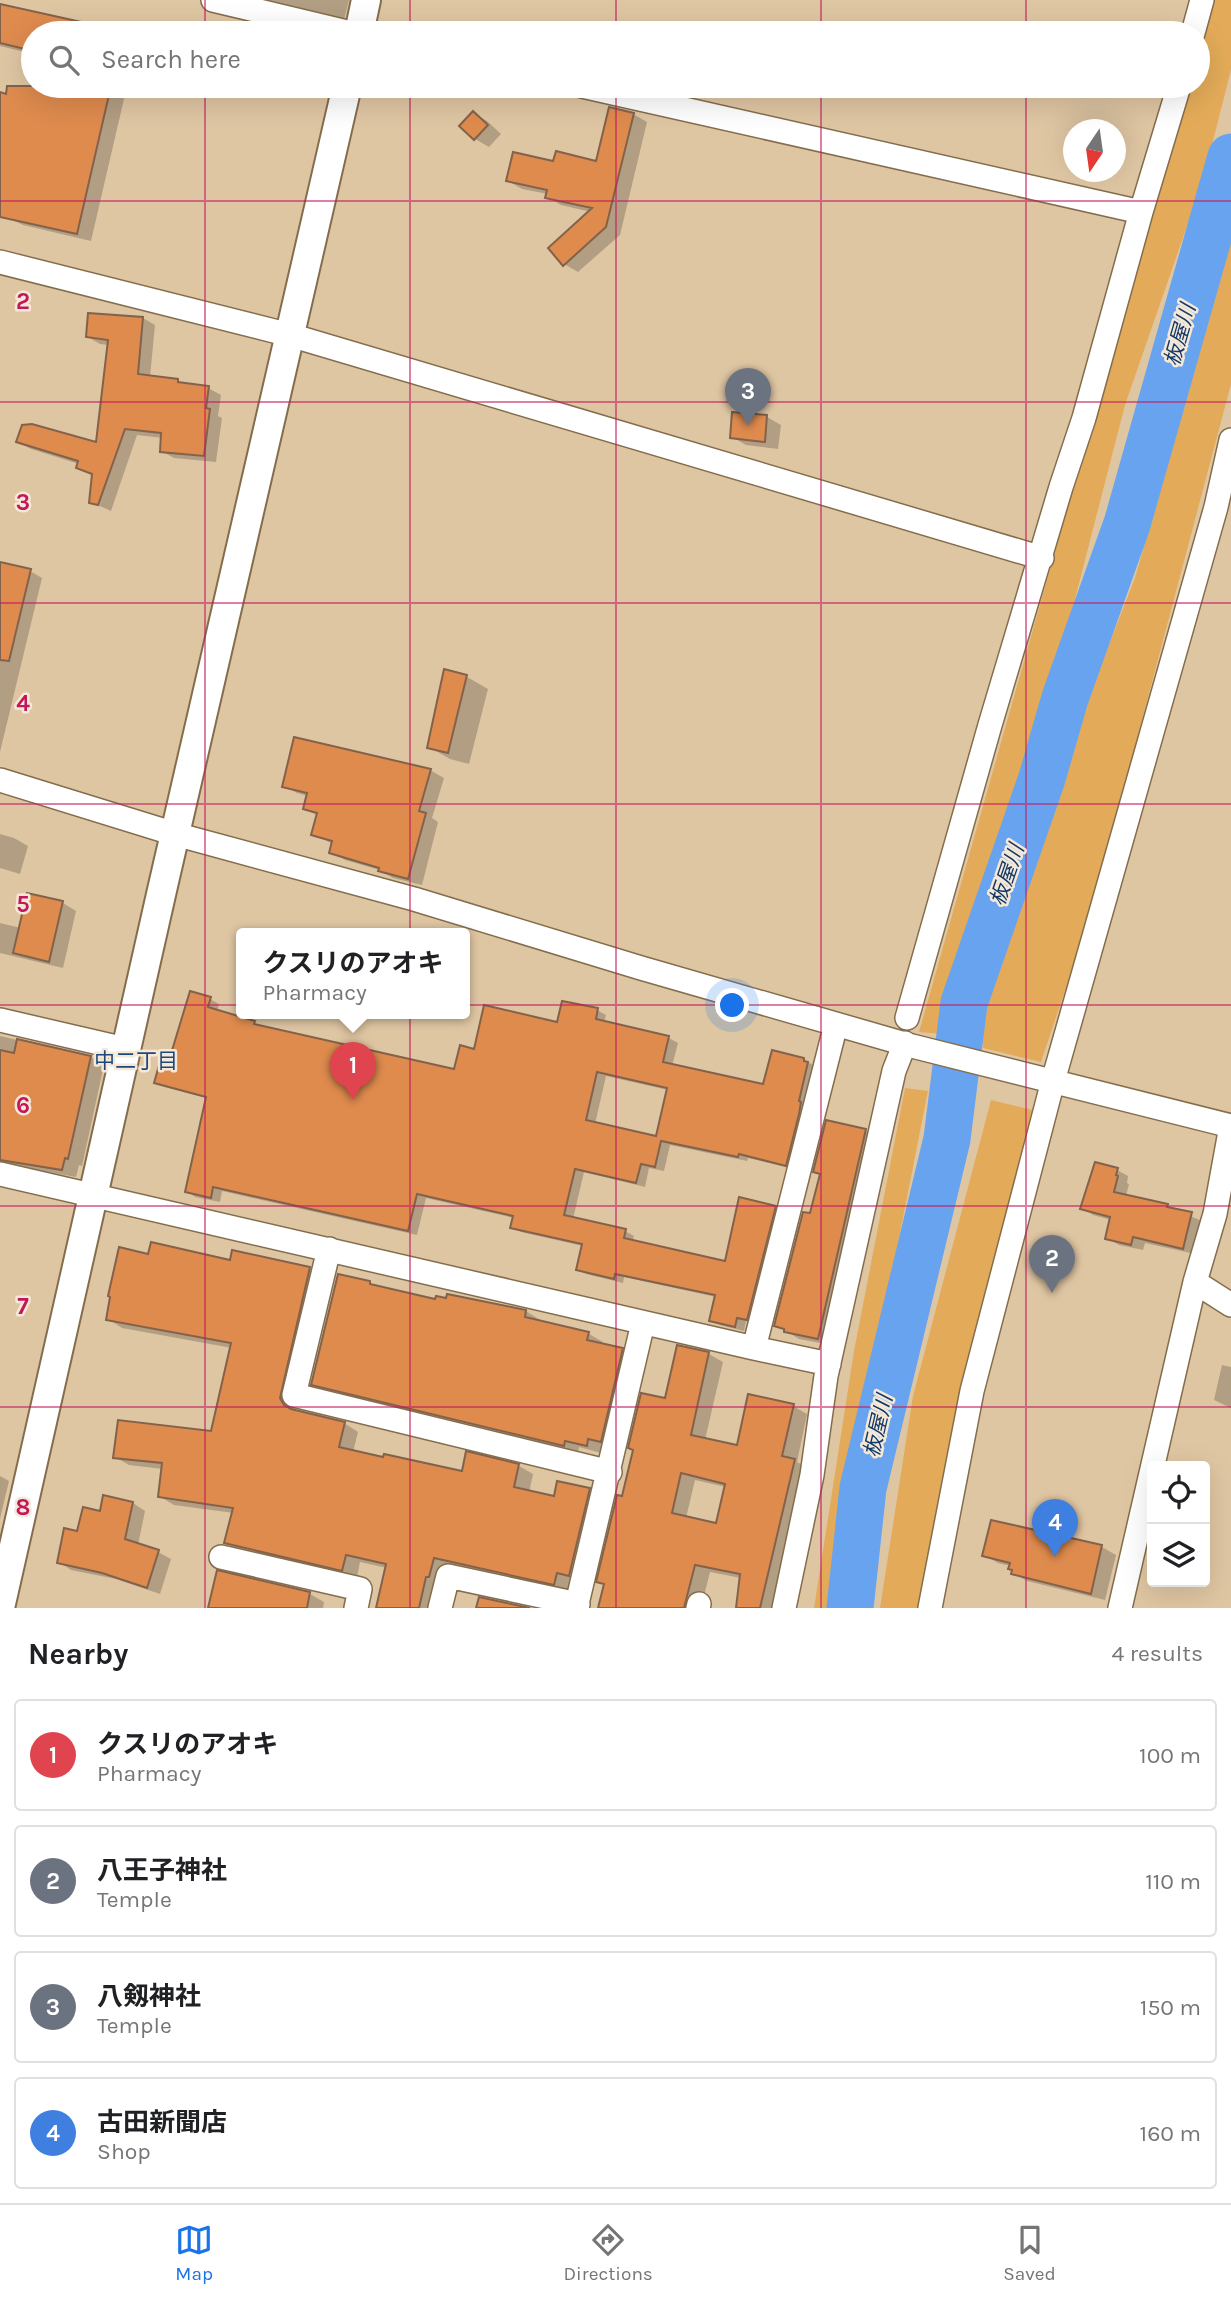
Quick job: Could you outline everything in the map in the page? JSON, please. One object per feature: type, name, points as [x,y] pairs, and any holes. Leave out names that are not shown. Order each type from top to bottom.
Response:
[{"type":"street","points":[[214,0],[301,21]]},
{"type":"street","points":[[362,21],[366,0]]},
{"type":"street","points":[[1196,21],[1202,0]]},
{"type":"street","points":[[1,1608],[91,1195],[344,98]]},
{"type":"street","points":[[635,98],[1141,212]]},
{"type":"street","points":[[907,1018],[990,725],[1084,418],[1175,98]]},
{"type":"street","points":[[0,262],[290,335],[1042,558]]},
{"type":"street","points":[[930,1608],[972,1391],[1053,1081],[1223,509],[1231,440]]},
{"type":"street","points":[[0,780],[176,834],[414,899],[640,968],[909,1045],[1231,1126],[1215,1214],[1195,1282],[1119,1608]]},
{"type":"street","points":[[0,1020],[125,1049]]},
{"type":"street","points":[[754,1348],[834,1031]]},
{"type":"street","points":[[784,1608],[812,1475],[829,1364],[894,1071],[909,1045]]},
{"type":"street","points":[[0,1174],[829,1364]]},
{"type":"street","points":[[329,1248],[294,1395],[610,1472]]},
{"type":"street","points":[[1195,1282],[1231,1305]]},
{"type":"street","points":[[440,1608],[448,1576],[577,1606],[643,1323]]},
{"type":"street","points":[[221,1557],[360,1589],[356,1608]]},
{"type":"shaded area","points":[[1210,0],[1231,0],[1231,70],[1203,180],[1125,405],[1059,661],[943,1034],[919,1032],[1184,98],[1210,98],[1210,21],[1205,21]]},
{"type":"shaded area","points":[[1231,240],[1231,384],[1090,916],[1041,1062],[983,1048],[980,1008],[1061,766],[1135,578]]},
{"type":"shaded area","points":[[905,1088],[928,1091],[851,1481],[835,1608],[814,1608],[854,1351]]},
{"type":"shaded area","points":[[991,1100],[1037,1111],[920,1608],[880,1608],[913,1396]]},
{"type":"building","points":[[0,4],[77,21],[21,21],[21,48],[0,43]]},
{"type":"building","points":[[7,86],[21,86],[21,98],[108,98],[77,234],[0,217],[0,92],[6,94]]},
{"type":"building","points":[[609,107],[634,113],[606,227],[563,266],[548,248],[592,208],[545,198],[547,190],[506,181],[513,152],[553,161],[556,151],[596,161]]},
{"type":"building","points":[[473,111],[488,125],[474,140],[459,126]]},
{"type":"building","points":[[88,313],[143,317],[138,374],[209,386],[206,408],[210,409],[204,456],[160,452],[161,433],[125,429],[98,505],[89,503],[92,474],[76,468],[78,461],[16,442],[22,425],[32,424],[96,442],[108,340],[86,337]]},
{"type":"building","points":[[732,412],[767,415],[765,442],[730,438]]},
{"type":"building","points":[[0,562],[31,569],[9,661],[0,660]]},
{"type":"building","points":[[444,669],[467,675],[448,753],[427,748]]},
{"type":"building","points":[[294,737],[431,769],[419,811],[426,813],[408,879],[329,853],[332,841],[311,835],[317,813],[303,809],[307,793],[282,787]]},
{"type":"building","points":[[27,893],[63,901],[49,962],[13,953]]},
{"type":"building","points":[[190,991],[211,997],[208,1007],[236,1015],[236,1019],[248,1019],[255,1021],[254,1024],[454,1069],[460,1045],[474,1049],[484,1005],[557,1022],[562,1001],[598,1008],[596,1019],[669,1036],[663,1062],[763,1084],[772,1050],[804,1058],[804,1061],[808,1062],[786,1166],[739,1154],[738,1157],[661,1141],[655,1167],[641,1164],[636,1183],[575,1169],[564,1215],[626,1229],[624,1238],[725,1261],[739,1197],[776,1206],[747,1320],[737,1318],[735,1327],[709,1321],[715,1295],[615,1274],[614,1279],[576,1270],[582,1244],[510,1228],[513,1216],[417,1194],[408,1231],[213,1187],[211,1198],[185,1192],[206,1097],[154,1083],[162,1055],[170,1057]],"holes":[[[597,1072],[667,1088],[656,1136],[586,1120]]]},
{"type":"building","points":[[17,1039],[91,1056],[68,1159],[65,1158],[62,1170],[0,1160],[0,1050],[14,1053]]},
{"type":"building","points":[[826,1120],[866,1129],[818,1339],[784,1332],[784,1329],[774,1326],[803,1212],[810,1213],[820,1174],[813,1172]]},
{"type":"building","points":[[1095,1162],[1118,1168],[1114,1192],[1192,1212],[1183,1249],[1133,1237],[1131,1245],[1105,1239],[1110,1217],[1080,1209]]},
{"type":"building","points":[[151,1242],[230,1260],[232,1250],[310,1267],[280,1398],[284,1405],[291,1409],[345,1422],[339,1447],[462,1471],[466,1451],[519,1464],[514,1487],[554,1496],[557,1481],[590,1488],[569,1576],[557,1573],[554,1585],[434,1558],[429,1577],[426,1577],[419,1608],[376,1608],[386,1564],[346,1555],[342,1571],[224,1543],[233,1508],[158,1497],[162,1463],[113,1458],[118,1420],[211,1431],[231,1343],[106,1320],[108,1296],[119,1247],[148,1254]]},
{"type":"building","points":[[338,1274],[435,1299],[436,1296],[446,1298],[447,1294],[526,1310],[525,1317],[589,1332],[587,1340],[623,1348],[601,1442],[588,1439],[587,1446],[565,1441],[564,1446],[311,1385]]},
{"type":"building","points":[[677,1345],[709,1352],[691,1435],[737,1445],[748,1394],[794,1404],[782,1456],[795,1459],[760,1608],[736,1608],[740,1574],[695,1565],[684,1608],[598,1608],[604,1584],[596,1582],[617,1495],[622,1496],[633,1450],[628,1448],[641,1393],[665,1398]],"holes":[[[681,1473],[725,1484],[716,1523],[672,1513]]]},
{"type":"building","points":[[103,1495],[133,1502],[125,1539],[159,1550],[147,1588],[102,1573],[57,1563],[64,1528],[77,1531],[83,1507],[100,1511]]},
{"type":"building","points":[[991,1520],[1102,1545],[1091,1594],[1011,1574],[1012,1570],[1008,1569],[1010,1563],[982,1556]]},
{"type":"building","points":[[217,1570],[310,1592],[307,1608],[208,1608]]},
{"type":"building","points":[[479,1597],[530,1608],[476,1608]]},
{"type":"waterway","name":"板屋川","points":[[850,1608],[863,1488],[947,1139],[964,1003],[1042,778],[1065,698],[1127,524],[1231,157]]},
{"type":"place","name":"八剱神社","points":[[748,426]]},
{"type":"place","name":"クスリのアオキ","points":[[353,1100]]},
{"type":"place","name":"八王子神社","points":[[1052,1293]]},
{"type":"place","name":"古田新聞店","points":[[1055,1557]]},
{"type":"district","name":"中二丁目","points":[[136,1061]]}]
